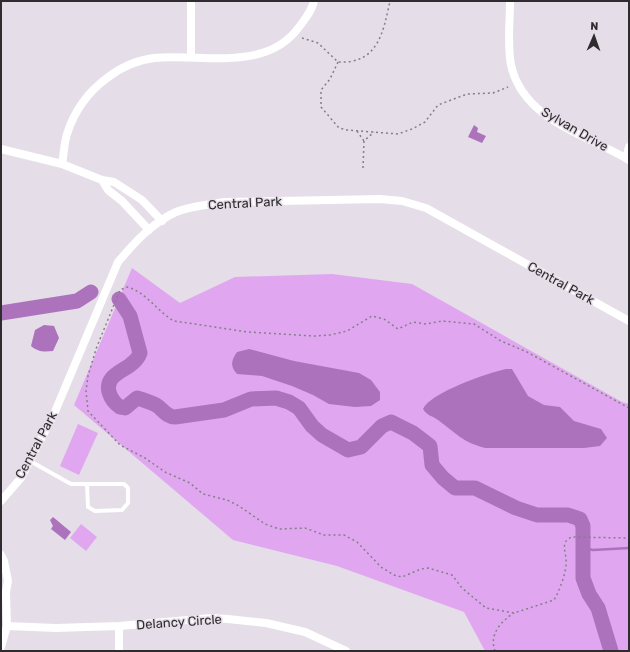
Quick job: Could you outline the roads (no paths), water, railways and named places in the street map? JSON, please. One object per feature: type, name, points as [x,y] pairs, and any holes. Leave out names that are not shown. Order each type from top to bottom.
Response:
[{"type":"street","points":[[191,1],[191,57]]},
{"type":"street","points":[[62,164],[67,134],[80,105],[97,85],[114,73],[132,64],[153,58],[244,57],[272,50],[295,32],[312,8],[314,1]]},
{"type":"street","name":"Sylvan Drive","points":[[510,1],[510,54],[512,66],[516,82],[528,99],[543,114],[627,159]]},
{"type":"street","points":[[627,159],[629,148]]},
{"type":"street","points":[[1,149],[62,164],[102,180],[114,182],[142,200],[162,221]]},
{"type":"street","points":[[102,180],[108,190],[122,201],[149,230]]},
{"type":"street","name":"Central Park","points":[[1,501],[21,478],[54,414],[118,262],[149,230],[176,212],[224,202],[380,199],[402,201],[426,208],[629,321]]},
{"type":"street","points":[[1,555],[4,561],[8,581],[3,590],[7,626],[1,647]]},
{"type":"street","name":"Delancy Circle","points":[[7,626],[56,628],[119,626],[211,618],[245,620],[304,632],[346,651]]},
{"type":"street","points":[[119,626],[119,651]]},
{"type":"lane","points":[[30,461],[71,484],[87,484],[124,484],[128,488],[128,503],[122,510],[95,511],[88,507],[87,484]]},
{"type":"waterway","points":[[1,313],[77,301],[91,292]]},
{"type":"waterway","points":[[119,299],[130,316],[140,353],[132,364],[115,375],[109,385],[111,397],[120,407],[125,408],[137,398],[156,405],[167,414],[175,417],[224,410],[251,399],[276,398],[289,402],[299,408],[312,426],[322,435],[348,450],[361,447],[382,426],[391,422],[413,433],[430,446],[432,465],[443,478],[455,488],[475,488],[516,508],[537,515],[568,515],[580,519],[583,526],[583,578],[589,594],[598,608],[611,651]]},
{"type":"waterway","points":[[582,548],[593,550],[629,548]]}]
